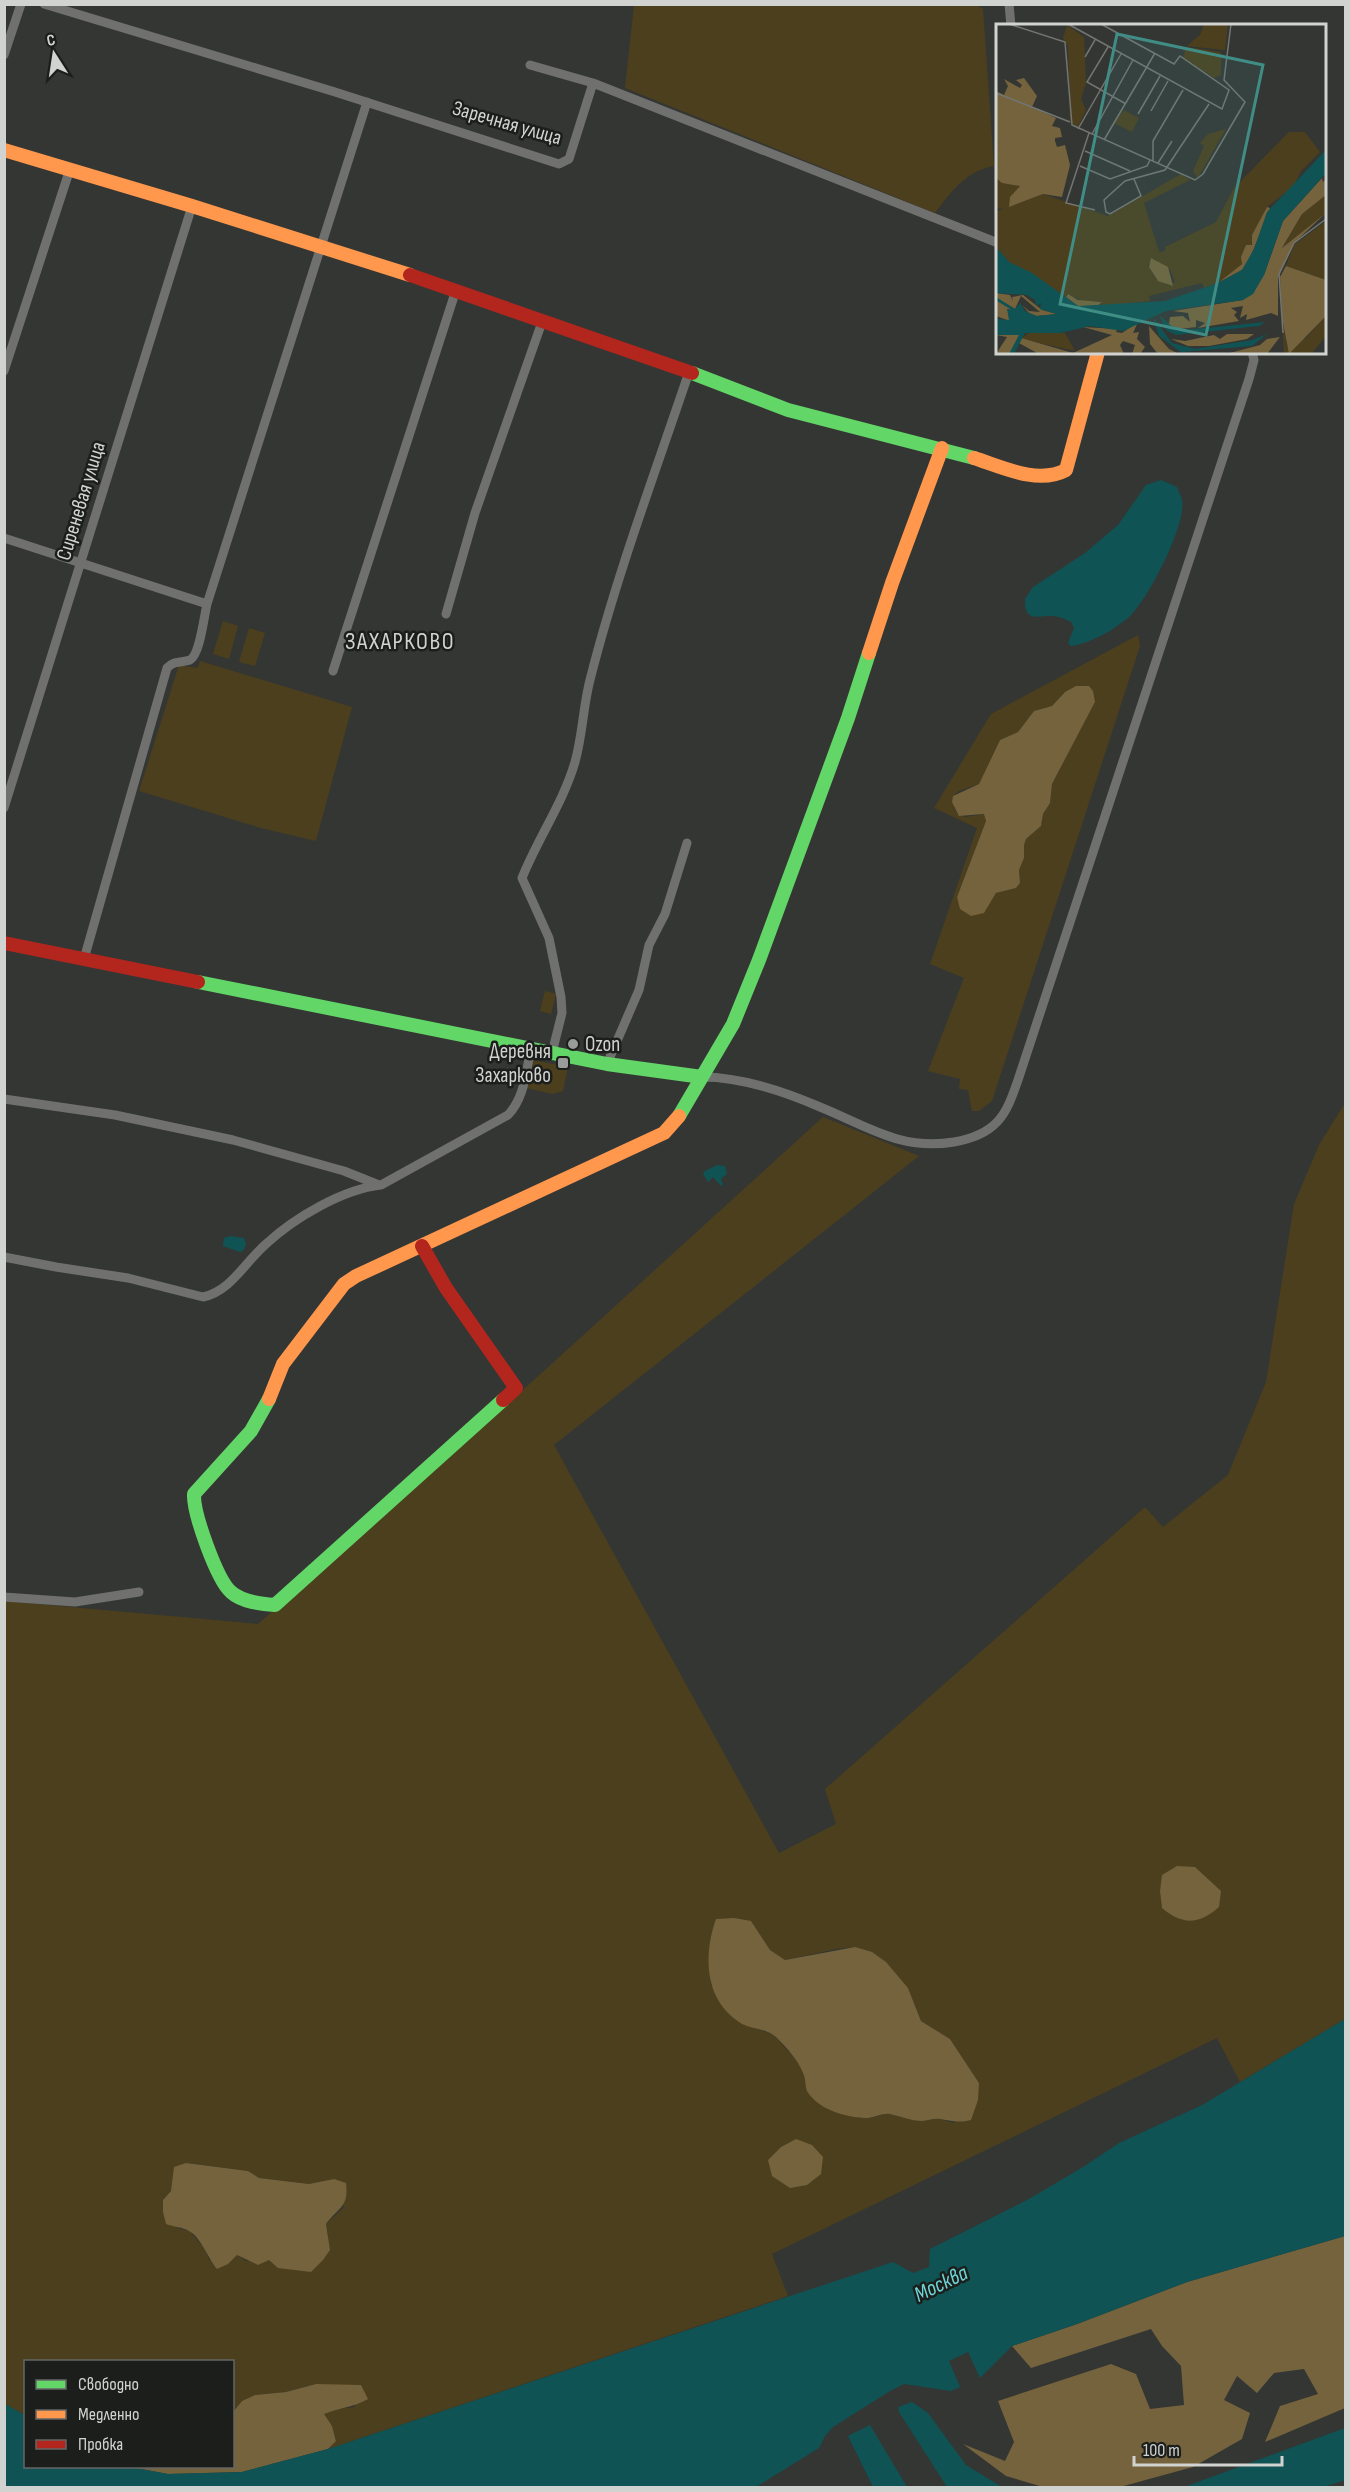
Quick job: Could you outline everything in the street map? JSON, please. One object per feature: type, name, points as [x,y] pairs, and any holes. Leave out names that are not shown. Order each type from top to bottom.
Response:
[{"type":"street","points":[[4,56],[21,4]]},
{"type":"street","name":"Заречная улица","points":[[44,4],[367,102],[559,164],[569,159],[593,83]]},
{"type":"street","points":[[1009,4],[1011,24]]},
{"type":"street","points":[[530,65],[593,83],[996,242]]},
{"type":"street","points":[[84,959],[167,668],[172,663],[189,660],[196,654],[207,604],[367,102]]},
{"type":"street","points":[[4,150],[192,206],[456,290],[788,410],[942,448],[1028,475],[1055,476],[1066,470],[1097,354]]},
{"type":"street","points":[[4,371],[70,169]]},
{"type":"street","name":"Сиреневая улица","points":[[4,808],[192,206]]},
{"type":"street","points":[[333,671],[456,290]]},
{"type":"street","points":[[446,614],[475,513],[542,322]]},
{"type":"street","points":[[4,943],[607,1064],[702,1077],[737,1079],[819,1106],[883,1135],[910,1143],[941,1144],[976,1137],[1000,1119],[1018,1080],[1249,379],[1254,360],[1252,354]]},
{"type":"street","points":[[552,1053],[562,1013],[561,997],[549,938],[522,878],[533,850],[557,808],[575,761],[590,677],[688,372]]},
{"type":"street","points":[[422,1246],[446,1288],[516,1388],[275,1605],[261,1604],[237,1596],[229,1591],[202,1531],[192,1500],[194,1494],[202,1482],[251,1431],[265,1409],[283,1364],[344,1284],[422,1246],[664,1133],[681,1114],[733,1024],[759,960],[848,718],[892,583],[942,448]]},
{"type":"street","points":[[4,538],[207,604]]},
{"type":"street","points":[[607,1064],[639,990],[649,945],[665,915],[687,843]]},
{"type":"street","points":[[4,1257],[56,1268],[128,1278],[202,1297],[214,1295],[224,1289],[266,1244],[289,1226],[328,1203],[362,1187],[381,1185],[508,1114],[516,1106],[523,1088],[531,1048]]},
{"type":"street","points":[[4,1099],[115,1115],[233,1140],[344,1171],[381,1185]]},
{"type":"street","points":[[4,1597],[75,1602],[139,1592]]},
{"type":"shaded area","points":[[634,5],[976,5],[983,9],[994,166],[975,172],[960,183],[935,213],[625,88]]},
{"type":"shaded area","points":[[223,621],[238,626],[229,659],[213,654]]},
{"type":"shaded area","points":[[249,628],[265,633],[255,666],[239,662]]},
{"type":"shaded area","points":[[1138,635],[1140,646],[992,1101],[979,1111],[972,1111],[968,1090],[959,1089],[960,1079],[928,1071],[964,978],[930,964],[977,828],[934,808],[991,714]],"holes":[[[1065,692],[1095,702],[1052,784],[1050,803],[1043,814],[1041,826],[1026,839],[1024,858],[1019,870],[1020,883],[1016,888],[996,893],[984,912],[957,897],[986,821],[985,814],[965,817],[955,810],[953,796],[959,791],[979,784],[1000,740],[1018,732],[1034,711],[1052,706]]]},
{"type":"shaded area","points":[[200,661],[352,707],[316,841],[261,828],[139,791],[179,665],[198,668]]},
{"type":"shaded area","points":[[1076,686],[1089,686],[1093,691],[1095,702],[1052,784],[1050,803],[1043,814],[1041,826],[1026,839],[1024,858],[1019,870],[1020,883],[1016,888],[996,893],[984,913],[971,916],[960,909],[957,897],[986,821],[984,814],[959,816],[952,802],[953,796],[979,784],[1000,740],[1018,732],[1034,711],[1052,706],[1065,692]]},
{"type":"shaded area","points":[[545,991],[556,994],[551,1014],[540,1011]]},
{"type":"shaded area","points":[[533,1060],[568,1067],[563,1091],[552,1094],[526,1088]]},
{"type":"shaded area","points":[[1345,1103],[1345,2019],[1240,2082],[1217,2038],[772,2254],[788,2296],[328,2449],[336,2440],[332,2426],[323,2414],[355,2407],[346,2386],[316,2384],[286,2392],[255,2395],[242,2401],[234,2411],[234,2360],[24,2360],[24,2414],[5,2404],[4,1601],[258,1624],[535,1379],[823,1117],[919,1156],[554,1445],[779,1853],[836,1824],[825,1789],[1145,1507],[1163,1527],[1228,1475],[1266,1382],[1294,1204],[1319,1145]],"holes":[[[751,1921],[770,1950],[785,1960],[855,1947],[908,1988],[921,2021],[950,2039],[979,2083],[954,2123],[937,2118],[921,2121],[887,2113],[870,2118],[808,2091],[804,2074],[796,2060],[774,2035],[742,2023],[711,1985],[710,1969]],[[186,2163],[248,2171],[259,2178],[309,2184],[334,2179],[344,2207],[326,2224],[328,2246],[321,2261],[311,2272],[269,2260],[246,2261],[237,2255],[228,2264],[209,2260],[204,2248],[190,2231],[177,2228],[163,2200],[171,2191]]]},
{"type":"shaded area","points":[[1177,1866],[1195,1867],[1221,1891],[1219,1907],[1204,1917],[1190,1921],[1177,1918],[1162,1908],[1160,1891],[1162,1875]]},
{"type":"shaded area","points":[[734,1918],[751,1921],[770,1950],[785,1960],[855,1947],[872,1952],[886,1962],[908,1988],[921,2021],[950,2039],[979,2083],[978,2100],[971,2120],[918,2121],[887,2114],[860,2118],[834,2112],[812,2098],[807,2091],[801,2068],[784,2045],[772,2034],[742,2024],[729,2014],[720,2003],[714,1990],[708,1962],[712,1933],[716,1919]]},
{"type":"shaded area","points":[[796,2139],[812,2145],[823,2157],[821,2174],[807,2185],[790,2188],[772,2176],[768,2160],[781,2147]]},
{"type":"shaded area","points":[[186,2163],[248,2171],[259,2178],[309,2184],[334,2179],[346,2183],[347,2191],[344,2202],[326,2224],[330,2250],[311,2272],[278,2268],[269,2260],[258,2265],[237,2255],[228,2264],[217,2269],[193,2234],[166,2224],[163,2200],[171,2191],[174,2167]]},
{"type":"shaded area","points":[[1345,2236],[1345,2408],[1265,2442],[1280,2406],[1318,2394],[1304,2369],[1274,2373],[1257,2393],[1237,2376],[1224,2400],[1250,2413],[1242,2439],[1193,2467],[1120,2487],[1043,2487],[1006,2476],[963,2444],[1005,2461],[1014,2442],[998,2401],[1111,2364],[1136,2374],[1150,2409],[1184,2405],[1181,2366],[1162,2346],[1151,2329],[1031,2368],[1012,2346],[1187,2282]]},
{"type":"shaded area","points":[[316,2384],[361,2385],[368,2399],[324,2414],[332,2426],[336,2441],[328,2449],[242,2472],[168,2474],[135,2468],[234,2468],[234,2411],[242,2401],[255,2395],[286,2392]]},
{"type":"water","points":[[1161,480],[1177,487],[1182,500],[1182,511],[1172,543],[1155,579],[1137,608],[1123,622],[1094,639],[1071,646],[1068,643],[1074,628],[1071,622],[1052,616],[1032,616],[1027,611],[1025,599],[1033,587],[1085,553],[1118,525],[1146,485]]},
{"type":"water","points":[[717,1165],[725,1166],[727,1174],[721,1179],[723,1184],[721,1186],[713,1177],[708,1182],[703,1174]]},
{"type":"water","points":[[230,1236],[244,1238],[246,1244],[244,1250],[240,1252],[223,1246],[224,1238]]},
{"type":"water","name":"Москва","points":[[1345,2019],[1345,2236],[1187,2282],[1012,2346],[980,2378],[968,2352],[949,2361],[960,2387],[951,2391],[904,2384],[833,2427],[819,2448],[756,2487],[5,2487],[5,2404],[24,2414],[24,2468],[135,2468],[168,2474],[242,2472],[328,2449],[893,2262],[913,2273],[929,2267],[930,2249],[1029,2199],[1119,2143],[1202,2105]]},
{"type":"water","points":[[912,2402],[928,2413],[966,2465],[1002,2487],[947,2487],[899,2412],[898,2407]]},
{"type":"water","points":[[870,2425],[907,2487],[873,2487],[848,2436]]},
{"type":"water","points":[[1345,2428],[1345,2480],[1321,2488],[1184,2487]]},
{"type":"traffic: fast","points":[[692,373],[788,410],[974,458]]},
{"type":"traffic: fast","points":[[679,1116],[733,1024],[759,960],[848,718],[869,653]]},
{"type":"traffic: fast","points":[[198,982],[607,1064],[702,1077]]},
{"type":"traffic: fast","points":[[269,1399],[251,1431],[194,1494],[197,1516],[207,1546],[225,1585],[241,1598],[275,1605],[503,1400]]},
{"type":"traffic: slow","points":[[4,150],[410,275]]},
{"type":"traffic: slow","points":[[974,458],[1008,470],[1032,475],[1044,476],[1066,470],[1097,354]]},
{"type":"traffic: slow","points":[[869,653],[892,583],[942,448]]},
{"type":"traffic: slow","points":[[269,1399],[283,1364],[344,1284],[356,1276],[664,1133],[679,1116]]},
{"type":"traffic: jam","points":[[410,275],[692,373]]},
{"type":"traffic: jam","points":[[4,943],[198,982]]},
{"type":"traffic: jam","points":[[422,1246],[446,1288],[516,1388],[503,1400]]},
{"type":"place","name":"Ozon","points":[[573,1044]]},
{"type":"place","name":"Деревня Захарково","points":[[563,1063]]},
{"type":"district","name":"ЗАХАРКОВО","points":[[400,641]]}]
